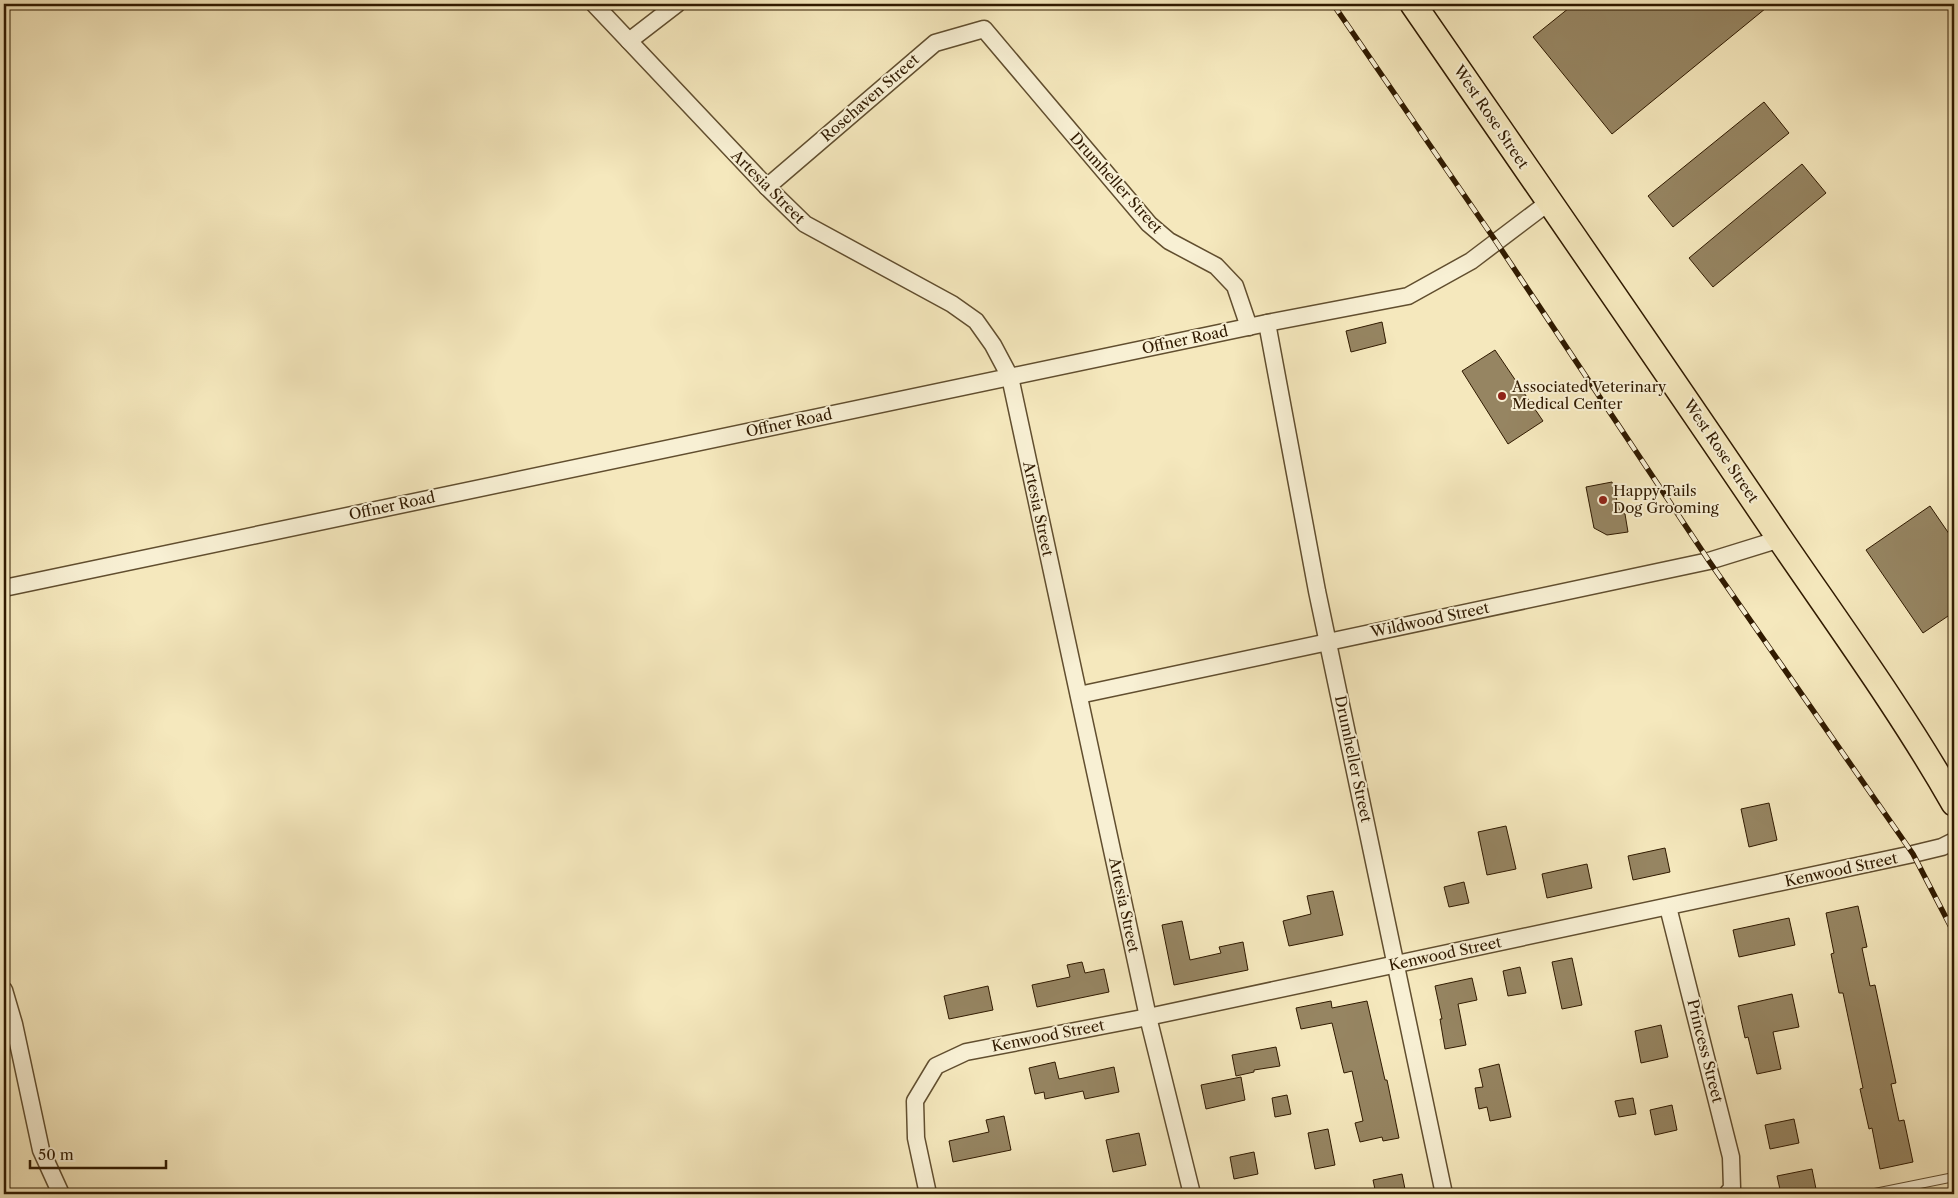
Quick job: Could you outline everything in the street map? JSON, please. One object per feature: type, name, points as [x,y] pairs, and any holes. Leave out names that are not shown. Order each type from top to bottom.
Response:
[{"type":"main road","name":"West Rose Street","points":[[1413,4],[1898,711],[1954,803]]},
{"type":"street","name":"Artesia Street","points":[[594,4],[767,188],[805,224],[952,304],[976,321],[993,345],[1010,377],[1148,1017],[1192,1194]]},
{"type":"street","points":[[629,41],[677,4]]},
{"type":"street","name":"Rosehaven Street","points":[[767,188],[935,43],[984,29]]},
{"type":"street","name":"Drumheller Street","points":[[984,29],[1149,224],[1169,241],[1216,266],[1235,286],[1249,327]]},
{"type":"street","name":"Offner Road","points":[[4,588],[1266,323],[1408,296],[1471,261],[1548,202]]},
{"type":"street","name":"Drumheller Street","points":[[1266,323],[1328,642],[1444,1194]]},
{"type":"street","name":"Wildwood Street","points":[[1079,695],[1709,561],[1780,539]]},
{"type":"street","name":"Kenwood Street","points":[[928,1194],[916,1138],[916,1101],[936,1066],[966,1052],[1148,1017],[1668,907],[1913,854],[1942,847],[1954,841]]},
{"type":"street","name":"Princess Street","points":[[1668,907],[1731,1157],[1732,1188],[1727,1194]]},
{"type":"street","points":[[4,990],[14,1024],[42,1150],[61,1194]]},
{"type":"lane","points":[[1870,1194],[1954,1177]]},
{"type":"building","points":[[1574,4],[1771,4],[1612,134],[1533,37]]},
{"type":"building","points":[[1764,102],[1789,133],[1673,227],[1648,196]]},
{"type":"building","points":[[1802,164],[1826,193],[1713,287],[1689,258]]},
{"type":"building","points":[[1382,322],[1386,343],[1351,352],[1346,331]]},
{"type":"building","name":"Associated Veterinary Medical Center","points":[[1495,350],[1543,421],[1508,444],[1462,371]]},
{"type":"building","name":"Happy Tails Dog Grooming","points":[[1612,482],[1620,512],[1625,514],[1628,532],[1607,535],[1594,528],[1586,487]]},
{"type":"building","points":[[1930,506],[1954,541],[1954,612],[1923,633],[1866,550]]},
{"type":"building","points":[[1769,803],[1777,840],[1749,847],[1741,809]]},
{"type":"building","points":[[1506,826],[1516,869],[1487,875],[1478,832]]},
{"type":"building","points":[[1665,848],[1670,872],[1633,880],[1628,856]]},
{"type":"building","points":[[1587,864],[1592,888],[1547,898],[1542,874]]},
{"type":"building","points":[[1464,882],[1469,903],[1449,907],[1444,887]]},
{"type":"building","points":[[1333,891],[1343,935],[1289,946],[1283,921],[1311,914],[1307,896]]},
{"type":"building","points":[[1858,906],[1867,947],[1862,948],[1870,986],[1875,985],[1896,1083],[1891,1084],[1899,1121],[1904,1120],[1913,1162],[1880,1169],[1872,1128],[1869,1129],[1860,1089],[1863,1088],[1843,993],[1839,993],[1831,954],[1834,953],[1826,913]]},
{"type":"building","points":[[1789,918],[1795,945],[1739,957],[1733,930]]},
{"type":"building","points":[[1182,921],[1190,960],[1221,953],[1219,947],[1243,942],[1248,970],[1174,985],[1162,925]]},
{"type":"building","points":[[1572,958],[1582,1005],[1562,1009],[1552,962]]},
{"type":"building","points":[[1082,962],[1085,973],[1104,969],[1109,992],[1037,1007],[1032,985],[1070,977],[1067,965]]},
{"type":"building","points":[[1520,967],[1526,993],[1508,996],[1503,971]]},
{"type":"building","points":[[1472,978],[1477,1000],[1458,1004],[1466,1045],[1445,1049],[1440,1019],[1442,1019],[1435,986]]},
{"type":"building","points":[[988,986],[993,1010],[949,1019],[944,996]]},
{"type":"building","points":[[1792,994],[1799,1027],[1773,1032],[1781,1069],[1757,1074],[1748,1037],[1745,1038],[1738,1006]]},
{"type":"building","points":[[1331,1001],[1332,1008],[1367,1001],[1385,1080],[1387,1080],[1399,1138],[1383,1141],[1382,1137],[1360,1142],[1355,1123],[1363,1121],[1352,1071],[1344,1073],[1332,1023],[1301,1029],[1296,1008]]},
{"type":"building","points":[[1661,1025],[1668,1057],[1641,1063],[1635,1031]]},
{"type":"building","points":[[1276,1047],[1280,1066],[1254,1070],[1254,1072],[1236,1076],[1232,1055]]},
{"type":"building","points":[[1055,1062],[1059,1079],[1114,1067],[1119,1092],[1085,1099],[1083,1091],[1045,1099],[1044,1092],[1035,1094],[1029,1068]]},
{"type":"building","points":[[1499,1064],[1511,1117],[1490,1121],[1487,1107],[1479,1109],[1475,1088],[1483,1087],[1479,1069]]},
{"type":"building","points":[[1241,1077],[1245,1100],[1206,1109],[1201,1085]]},
{"type":"building","points":[[1287,1095],[1291,1114],[1275,1117],[1272,1098]]},
{"type":"building","points":[[1633,1098],[1636,1114],[1619,1117],[1615,1101]]},
{"type":"building","points":[[1672,1105],[1677,1130],[1655,1135],[1650,1110]]},
{"type":"building","points":[[1004,1116],[1011,1150],[953,1162],[949,1141],[989,1132],[986,1120]]},
{"type":"building","points":[[1794,1119],[1799,1143],[1770,1149],[1765,1125]]},
{"type":"building","points":[[1328,1129],[1335,1165],[1315,1169],[1308,1133]]},
{"type":"building","points":[[1139,1133],[1146,1165],[1113,1172],[1106,1140]]},
{"type":"building","points":[[1254,1152],[1258,1174],[1234,1179],[1230,1157]]},
{"type":"building","points":[[1812,1169],[1816,1189],[1793,1194],[1781,1194],[1777,1176]]},
{"type":"building","points":[[1402,1174],[1405,1189],[1376,1194],[1373,1180]]},
{"type":"railway","points":[[1333,4],[1497,243],[1709,561],[1913,854],[1954,933]]},
{"type":"place","name":"Associated Veterinary Medical Center","points":[[1502,396]]},
{"type":"place","name":"Happy Tails Dog Grooming","points":[[1603,500]]}]
